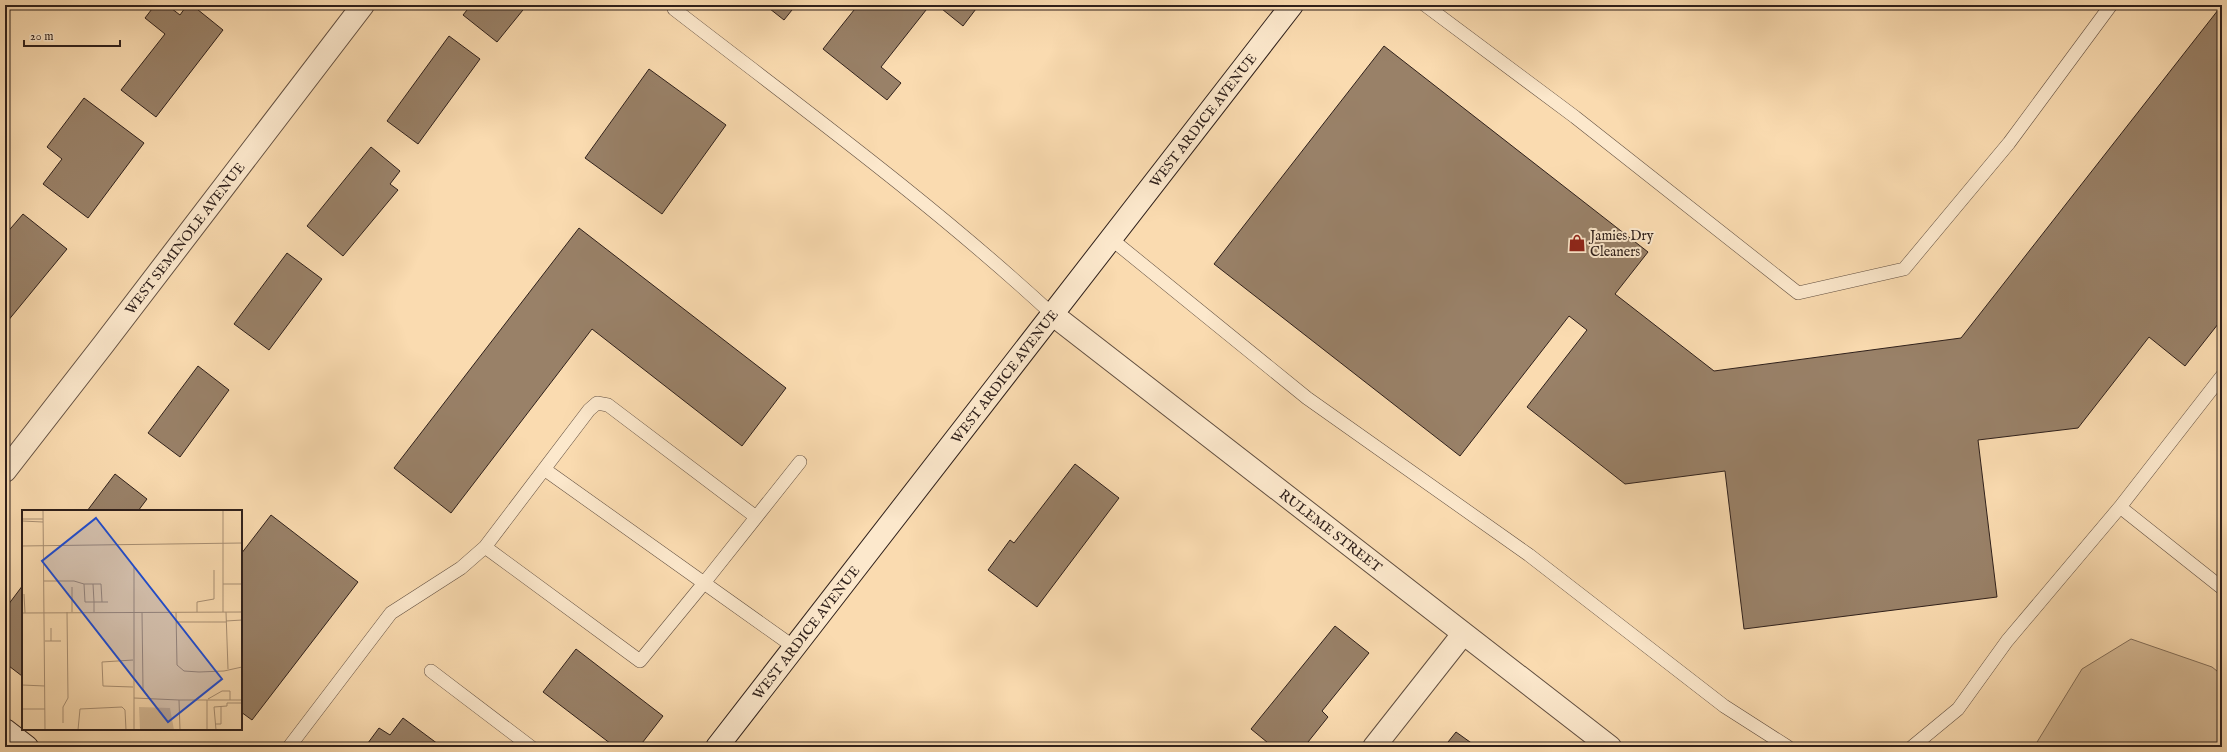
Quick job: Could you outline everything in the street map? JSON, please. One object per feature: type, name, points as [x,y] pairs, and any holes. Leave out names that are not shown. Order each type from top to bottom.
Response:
[{"type":"street","name":"WEST SEMINOLE AVENUE","points":[[5,470],[103,345],[363,5]]},
{"type":"street","name":"WEST ARDICE AVENUE","points":[[717,747],[1292,5]]},
{"type":"street","name":"RULEME STREET","points":[[1052,314],[1610,747]]},
{"type":"street","points":[[1374,747],[1464,634]]},
{"type":"street","points":[[5,730],[27,747]]},
{"type":"lane","points":[[1431,7],[1575,117],[1798,292],[1904,269],[2009,143],[2111,5]]},
{"type":"lane","points":[[674,9],[841,138],[990,257],[1052,314]]},
{"type":"lane","points":[[1110,238],[1307,398],[1529,555],[1724,706],[1788,747]]},
{"type":"lane","points":[[1912,747],[1958,709],[2007,641],[2120,507],[2222,376]]},
{"type":"lane","points":[[289,747],[391,613],[461,568],[485,547],[589,410],[598,403],[608,405],[756,517]]},
{"type":"lane","points":[[485,547],[640,661],[800,462]]},
{"type":"lane","points":[[544,469],[794,647]]},
{"type":"lane","points":[[2120,507],[2222,588]]},
{"type":"lane","points":[[431,671],[531,747]]},
{"type":"shaded area","points":[[2131,639],[2212,667],[2222,675],[2222,747],[2034,747],[2082,669]]},
{"type":"building","points":[[155,5],[167,5],[180,15],[187,5],[192,5],[223,30],[156,117],[121,90],[165,34],[145,18]]},
{"type":"building","points":[[471,5],[527,5],[497,42],[463,15]]},
{"type":"building","points":[[765,5],[796,5],[784,20]]},
{"type":"building","points":[[858,5],[930,5],[881,67],[901,83],[887,100],[823,49]]},
{"type":"building","points":[[937,5],[979,5],[963,26]]},
{"type":"building","points":[[2222,5],[2222,319],[2185,366],[2149,337],[2078,428],[1978,440],[1997,597],[1744,629],[1725,471],[1625,484],[1527,407],[1587,330],[1569,316],[1460,456],[1214,264],[1384,46],[1648,252],[1615,294],[1714,371],[1961,338]]},
{"type":"building","points":[[449,36],[480,59],[418,144],[387,121]]},
{"type":"building","points":[[649,69],[726,125],[662,214],[585,158]]},
{"type":"building","points":[[84,98],[144,143],[88,218],[43,184],[62,159],[47,147]]},
{"type":"building","points":[[371,147],[400,171],[390,184],[398,190],[343,256],[307,226]]},
{"type":"building","points":[[23,214],[67,249],[7,322],[5,320],[5,235]]},
{"type":"building","points":[[579,228],[786,388],[742,446],[592,329],[451,513],[394,468]]},
{"type":"building","points":[[287,253],[322,279],[269,350],[234,324]]},
{"type":"building","points":[[198,366],[229,390],[180,457],[148,433]]},
{"type":"building","points":[[1075,464],[1119,498],[1037,607],[988,570],[1010,540],[1014,543]]},
{"type":"building","points":[[115,474],[147,499],[139,510],[88,510]]},
{"type":"building","points":[[271,515],[358,582],[252,720],[242,713],[242,553]]},
{"type":"building","points":[[22,586],[22,676],[5,663],[5,609]]},
{"type":"building","points":[[1335,626],[1369,653],[1322,711],[1328,717],[1304,747],[1273,747],[1251,729]]},
{"type":"building","points":[[576,649],[663,716],[639,747],[615,747],[543,692]]},
{"type":"building","points":[[403,718],[442,747],[365,747],[379,728],[390,735]]},
{"type":"building","points":[[1456,732],[1477,747],[1444,747]]},
{"type":"place","name":"Jamies Dry Cleaners","points":[[1577,243]]}]
